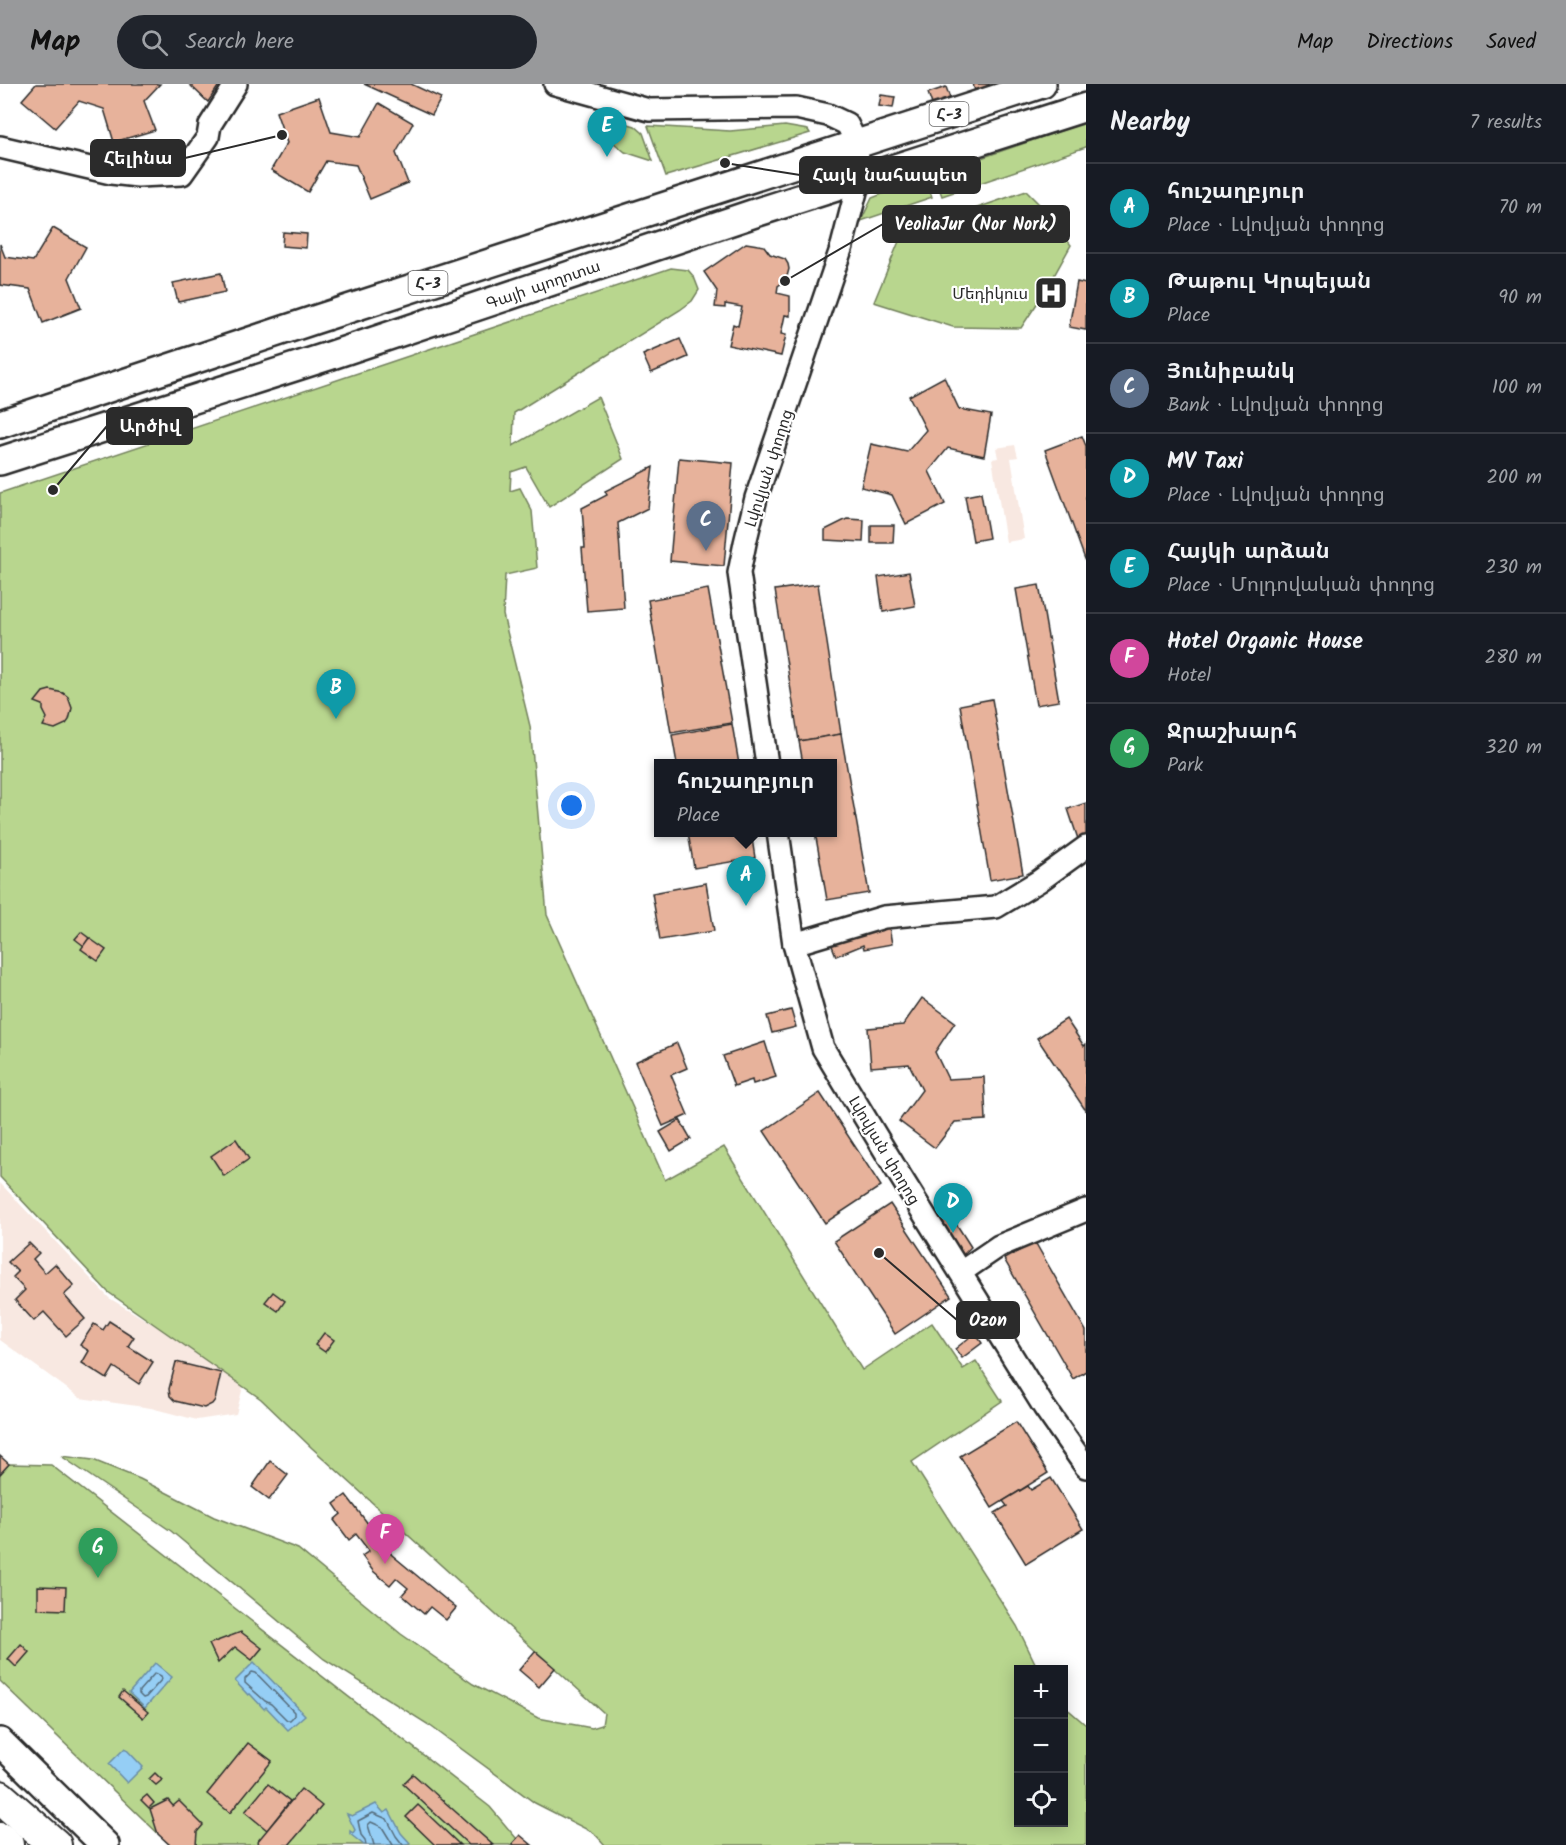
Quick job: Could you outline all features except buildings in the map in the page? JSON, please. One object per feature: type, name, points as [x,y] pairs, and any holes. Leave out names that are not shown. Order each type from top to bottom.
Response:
[{"type":"highway","points":[[0,1797],[55,1845]]},
{"type":"highway","points":[[0,1839],[7,1845]]},
{"type":"main road","name":"Հ-3","points":[[0,424],[1042,84]]},
{"type":"main road","name":"Գայի պողոտա","points":[[0,461],[328,356],[721,224],[1086,107]]},
{"type":"main road","points":[[0,1742],[105,1845]]},
{"type":"street","points":[[0,147],[111,173],[138,176],[182,174],[208,137],[210,125],[236,84]]},
{"type":"street","points":[[555,84],[649,110],[796,108],[828,115],[847,124],[857,144]]},
{"type":"street","name":"Լվովյան փողոց","points":[[766,759],[739,573],[756,498],[842,246],[859,180],[857,144]]},
{"type":"street","name":"Լվովյան փողոց","points":[[778,837],[794,944],[823,1048],[1044,1407],[1086,1467]]},
{"type":"street","points":[[794,944],[884,917],[996,907],[1039,881],[1086,847]]},
{"type":"street","points":[[961,1272],[999,1246],[1086,1210]]},
{"type":"shaded area","points":[[1015,445],[1018,457],[1011,458],[1024,539],[1006,542],[992,459],[998,458],[996,448]]},
{"type":"shaded area","points":[[0,1183],[109,1298],[245,1379],[236,1414],[197,1420],[151,1408],[80,1398],[0,1340]]},
{"type":"green space","points":[[598,115],[635,126],[643,133],[653,161],[625,152],[602,133]]},
{"type":"green space","points":[[1086,122],[1086,147],[942,196],[934,174]]},
{"type":"green space","points":[[648,126],[730,131],[785,126],[808,130],[810,133],[666,176]]},
{"type":"green space","points":[[925,177],[932,197],[861,221],[872,198]]},
{"type":"green space","points":[[1026,191],[1071,245],[1046,290],[1021,328],[953,327],[874,302],[902,234]]},
{"type":"green space","points":[[671,268],[688,270],[694,277],[699,290],[692,301],[514,413],[513,446],[598,397],[623,459],[549,507],[526,467],[511,472],[510,491],[520,488],[532,511],[537,568],[505,575],[503,615],[530,726],[547,915],[665,1180],[724,1147],[862,1370],[932,1323],[963,1369],[976,1361],[1002,1401],[912,1462],[1017,1626],[1036,1665],[1014,1665],[1014,1827],[1068,1827],[1068,1709],[1086,1725],[1086,1845],[605,1845],[594,1833],[535,1803],[429,1725],[324,1659],[171,1531],[61,1456],[93,1460],[140,1479],[214,1517],[298,1549],[401,1634],[473,1684],[538,1718],[592,1728],[602,1725],[604,1713],[261,1399],[108,1292],[0,1177],[0,493]]},
{"type":"green space","points":[[9,1464],[51,1465],[490,1807],[522,1845],[170,1845],[0,1681],[0,1474]]},
{"type":"water","points":[[254,1662],[305,1715],[288,1730],[266,1707],[264,1709],[235,1681]]},
{"type":"water","points":[[155,1663],[172,1677],[145,1708],[129,1693]]},
{"type":"water","points":[[125,1748],[143,1767],[127,1783],[109,1764]]},
{"type":"water","points":[[376,1804],[384,1813],[389,1810],[401,1833],[410,1843],[406,1845],[364,1845],[350,1834],[350,1831],[353,1833],[355,1830],[347,1814],[352,1816]]},
{"type":"place","name":"Հելինա","points":[[282,135]]},
{"type":"place","name":"Հայկի արձան","points":[[607,157]]},
{"type":"place","name":"Հայկ նահապետ","points":[[725,163]]},
{"type":"place","name":"VeoliaJur (Nor Nork)","points":[[785,281]]},
{"type":"place","name":"Մեդիկուս","points":[[1051,293]]},
{"type":"place","name":"Արծիվ","points":[[53,490]]},
{"type":"place","name":"Յունիբանկ","points":[[706,551]]},
{"type":"place","name":"Թաթուլ Կրպեյան","points":[[336,719]]},
{"type":"place","name":"հուշաղբյուր","points":[[746,906]]},
{"type":"place","name":"MV Taxi","points":[[953,1233]]},
{"type":"place","name":"Ozon","points":[[879,1253]]},
{"type":"place","name":"Hotel Organic House","points":[[385,1564]]},
{"type":"place","name":"Ջրաշխարհ","points":[[98,1578]]}]
